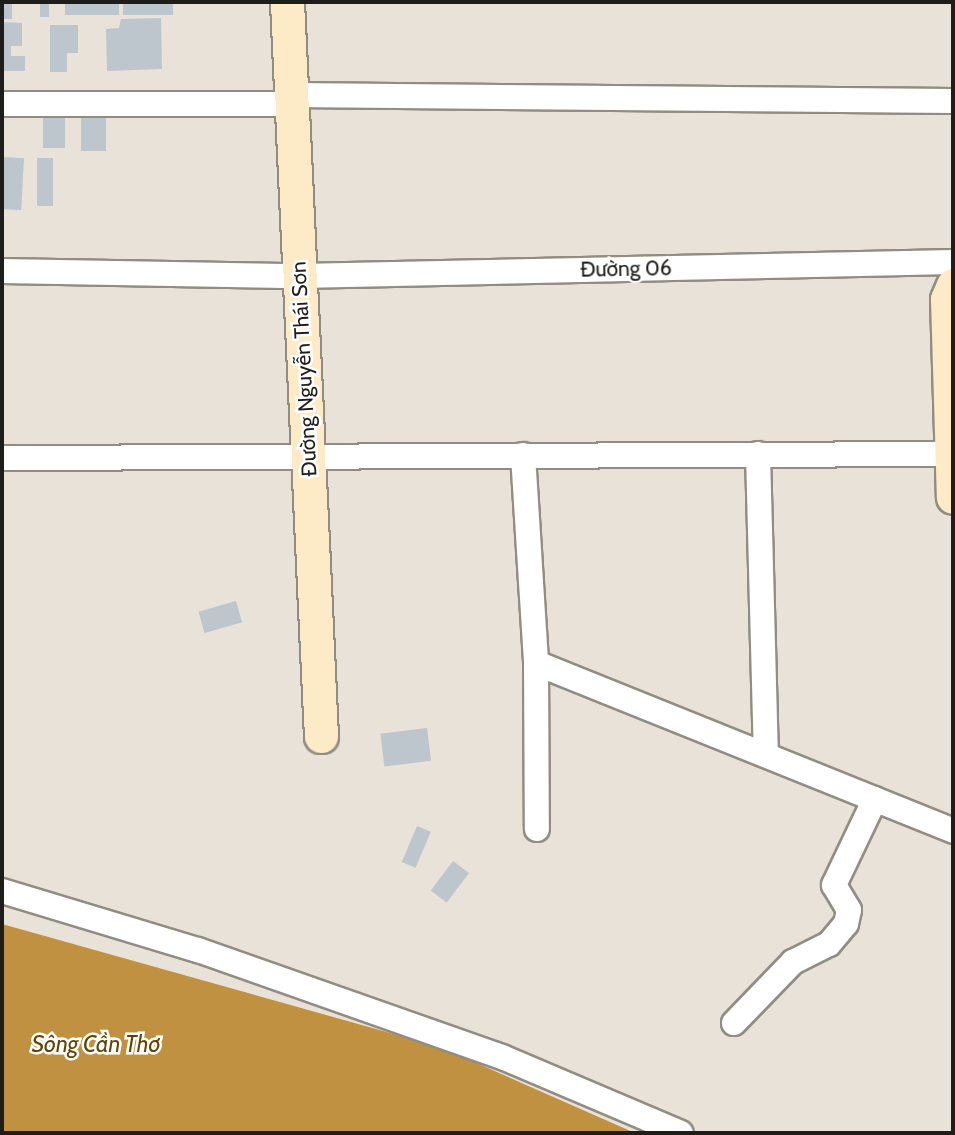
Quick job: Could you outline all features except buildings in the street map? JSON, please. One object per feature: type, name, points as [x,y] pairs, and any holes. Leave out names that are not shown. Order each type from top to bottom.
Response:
[{"type":"street","name":"Đường Nguyễn Thái Sơn","points":[[287,2],[321,736]]},
{"type":"street","points":[[2,104],[291,99],[953,101]]},
{"type":"street","name":"Đường 06","points":[[2,271],[299,276],[953,262]]},
{"type":"street","points":[[953,285],[947,299],[953,497]]},
{"type":"street","points":[[2,458],[307,454],[952,454]]},
{"type":"street","points":[[758,454],[766,754]]},
{"type":"street","points":[[523,455],[536,663],[537,829]]},
{"type":"street","points":[[536,663],[953,831]]},
{"type":"street","points":[[734,1023],[793,962],[829,944],[846,923],[849,910],[834,884],[875,799]]},
{"type":"street","points":[[2,891],[198,950],[502,1057],[681,1133]]},
{"type":"water","name":"Sông Cần Thơ","points":[[2,924],[440,1047],[635,1133],[2,1133]]}]
